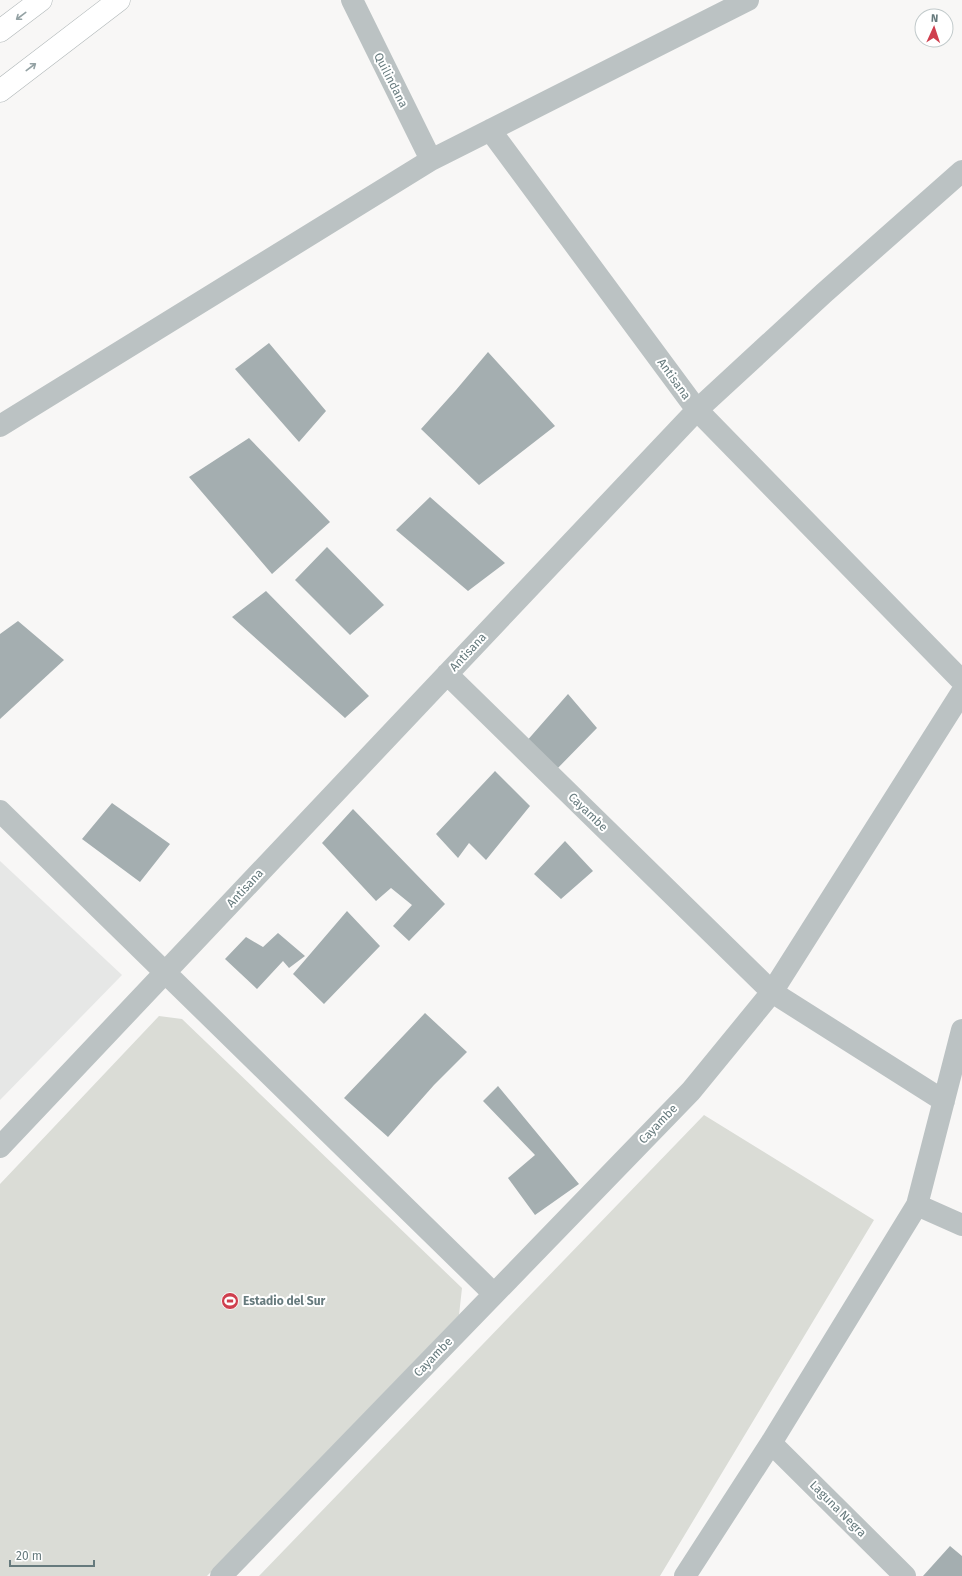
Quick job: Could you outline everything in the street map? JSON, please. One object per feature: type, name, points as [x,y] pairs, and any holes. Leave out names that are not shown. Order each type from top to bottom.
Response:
[{"type":"main road","points":[[0,31],[41,0]]},
{"type":"main road","points":[[0,91],[119,0]]},
{"type":"street","name":"Quilindana","points":[[352,0],[432,160]]},
{"type":"street","points":[[0,426],[432,160],[748,0]]},
{"type":"street","name":"Antisana","points":[[0,1147],[697,410],[490,130]]},
{"type":"street","points":[[962,171],[697,410],[962,681]]},
{"type":"street","name":"Cayambe","points":[[221,1576],[690,1091],[772,992],[447,674]]},
{"type":"street","points":[[944,1101],[772,992],[962,692]]},
{"type":"street","points":[[0,811],[494,1294]]},
{"type":"street","points":[[685,1576],[771,1442],[917,1205],[962,1030]]},
{"type":"street","points":[[917,1205],[962,1225]]},
{"type":"street","name":"Laguna Negra","points":[[771,1442],[905,1576]]},
{"type":"shaded area","points":[[0,861],[122,975],[0,1100]]},
{"type":"shaded area","name":"Estadio del Sur","points":[[159,1016],[182,1019],[462,1288],[459,1315],[207,1576],[0,1576],[0,1184]]},
{"type":"shaded area","points":[[704,1115],[874,1220],[660,1576],[259,1576]]},
{"type":"building","points":[[269,343],[326,411],[299,442],[235,369]]},
{"type":"building","points":[[488,352],[555,426],[479,485],[421,429]]},
{"type":"building","points":[[249,438],[330,522],[272,574],[189,477]]},
{"type":"building","points":[[430,497],[505,563],[468,591],[396,530]]},
{"type":"building","points":[[327,547],[384,605],[350,635],[295,580]]},
{"type":"building","points":[[266,591],[369,696],[345,718],[232,617]]},
{"type":"building","points":[[18,621],[64,660],[0,719],[0,634]]},
{"type":"building","points":[[568,694],[597,728],[554,772],[525,743]]},
{"type":"building","points":[[495,771],[530,806],[486,860],[469,843],[458,858],[436,834]]},
{"type":"building","points":[[112,803],[170,844],[140,882],[82,839]]},
{"type":"building","points":[[353,809],[445,904],[409,941],[393,926],[412,905],[391,888],[376,901],[322,843]]},
{"type":"building","points":[[565,841],[593,871],[561,899],[534,874]]},
{"type":"building","points":[[347,911],[380,946],[324,1004],[293,974]]},
{"type":"building","points":[[278,933],[305,956],[289,968],[283,961],[257,989],[225,959],[246,937],[263,947]]},
{"type":"building","points":[[425,1013],[467,1052],[434,1085],[388,1137],[344,1098]]},
{"type":"building","points":[[498,1086],[579,1184],[535,1215],[508,1178],[535,1155],[483,1101]]},
{"type":"building","points":[[950,1546],[962,1556],[962,1576],[923,1576]]},
{"type":"place","name":"Estadio del Sur","points":[[230,1301]]}]
